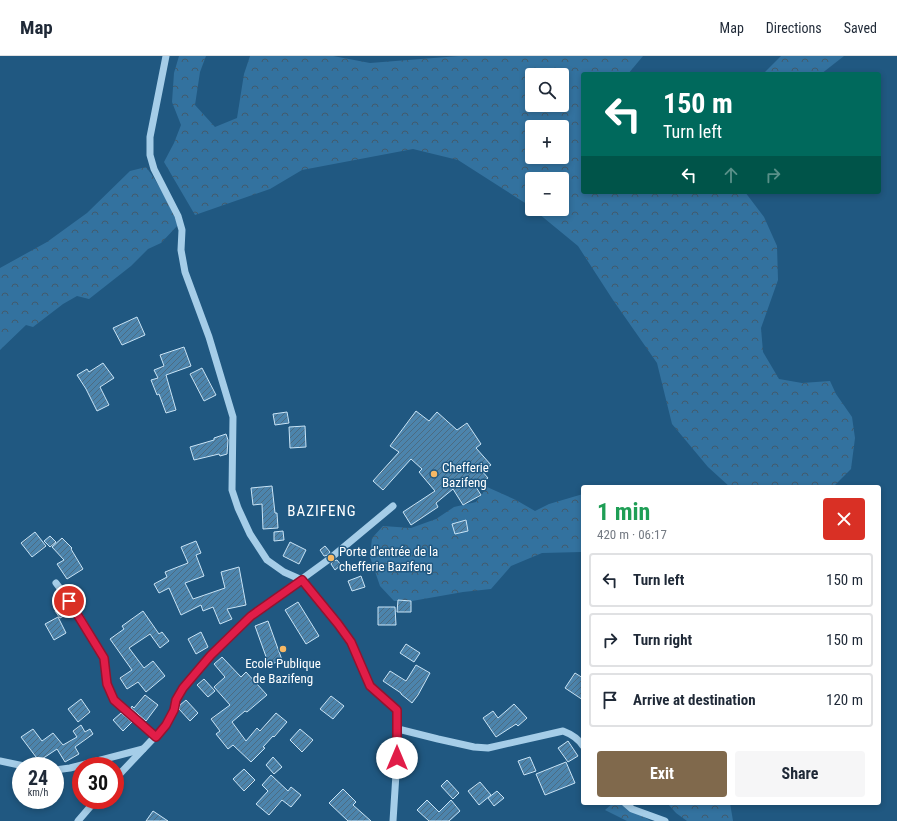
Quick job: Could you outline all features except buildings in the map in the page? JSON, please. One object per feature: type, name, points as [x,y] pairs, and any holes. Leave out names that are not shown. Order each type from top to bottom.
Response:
[{"type":"street","points":[[166,56],[150,137],[150,155],[154,169],[178,216],[182,230],[181,250],[185,272],[209,338],[233,417],[232,490],[238,508],[250,534],[267,560],[284,572],[302,580],[338,624],[351,642],[370,686],[397,710],[398,729],[474,747],[488,748],[562,731],[572,734],[581,742]]},
{"type":"street","points":[[124,769],[166,725],[174,710],[176,700],[183,688],[211,655],[251,616],[331,558],[393,506]]},
{"type":"street","points":[[56,583],[76,610],[104,658],[107,684],[114,700],[156,737]]},
{"type":"street","points":[[393,821],[397,758],[397,710]]},
{"type":"street","points":[[64,768],[143,749]]},
{"type":"street","points":[[0,761],[12,764]]},
{"type":"street","points":[[627,805],[632,809],[665,821]]},
{"type":"street","points":[[78,821],[88,809]]},
{"type":"green space","points":[[179,56],[206,56],[200,72],[195,105],[215,127],[237,118],[244,74],[250,56],[333,56],[370,63],[459,56],[643,56],[630,72],[581,72],[581,194],[747,194],[764,217],[777,246],[778,280],[761,328],[763,352],[779,379],[802,383],[830,381],[836,394],[852,417],[855,438],[851,469],[835,485],[728,485],[708,467],[672,424],[657,363],[613,300],[578,246],[542,216],[569,216],[569,172],[525,172],[525,203],[458,160],[413,149],[302,170],[270,189],[195,215],[164,162],[181,125],[172,102],[174,73]]},
{"type":"green space","points":[[781,56],[844,56],[824,72],[765,72]]},
{"type":"green space","points":[[146,167],[164,195],[178,225],[161,243],[148,249],[131,266],[89,299],[77,296],[63,304],[33,327],[26,325],[0,350],[0,268],[47,242],[87,213],[130,171]]},
{"type":"green space","points":[[487,487],[516,500],[535,511],[549,504],[581,495],[581,552],[542,553],[511,566],[491,589],[463,592],[412,601],[394,601],[380,586],[370,557],[372,538],[383,526],[411,528],[436,519],[454,507],[476,502]]},
{"type":"green space","points":[[611,805],[628,805],[635,812],[651,821],[627,821],[605,810]]},
{"type":"green space","points":[[669,805],[730,805],[733,821],[687,821],[676,813]]},
{"type":"place","name":"Chefferie Bazifeng","points":[[434,474]]},
{"type":"place","name":"Porte d'entrée de la chefferie Bazifeng","points":[[331,558]]},
{"type":"place","name":"Ecole Publique de Bazifeng","points":[[283,649]]},
{"type":"district","name":"BAZIFENG","points":[[322,511]]},
{"type":"route","points":[[69,601],[76,610],[104,658],[107,684],[114,700],[156,737],[166,725],[174,710],[176,700],[183,688],[211,655],[251,616],[302,580],[351,642],[370,686],[397,710],[397,758]]}]
